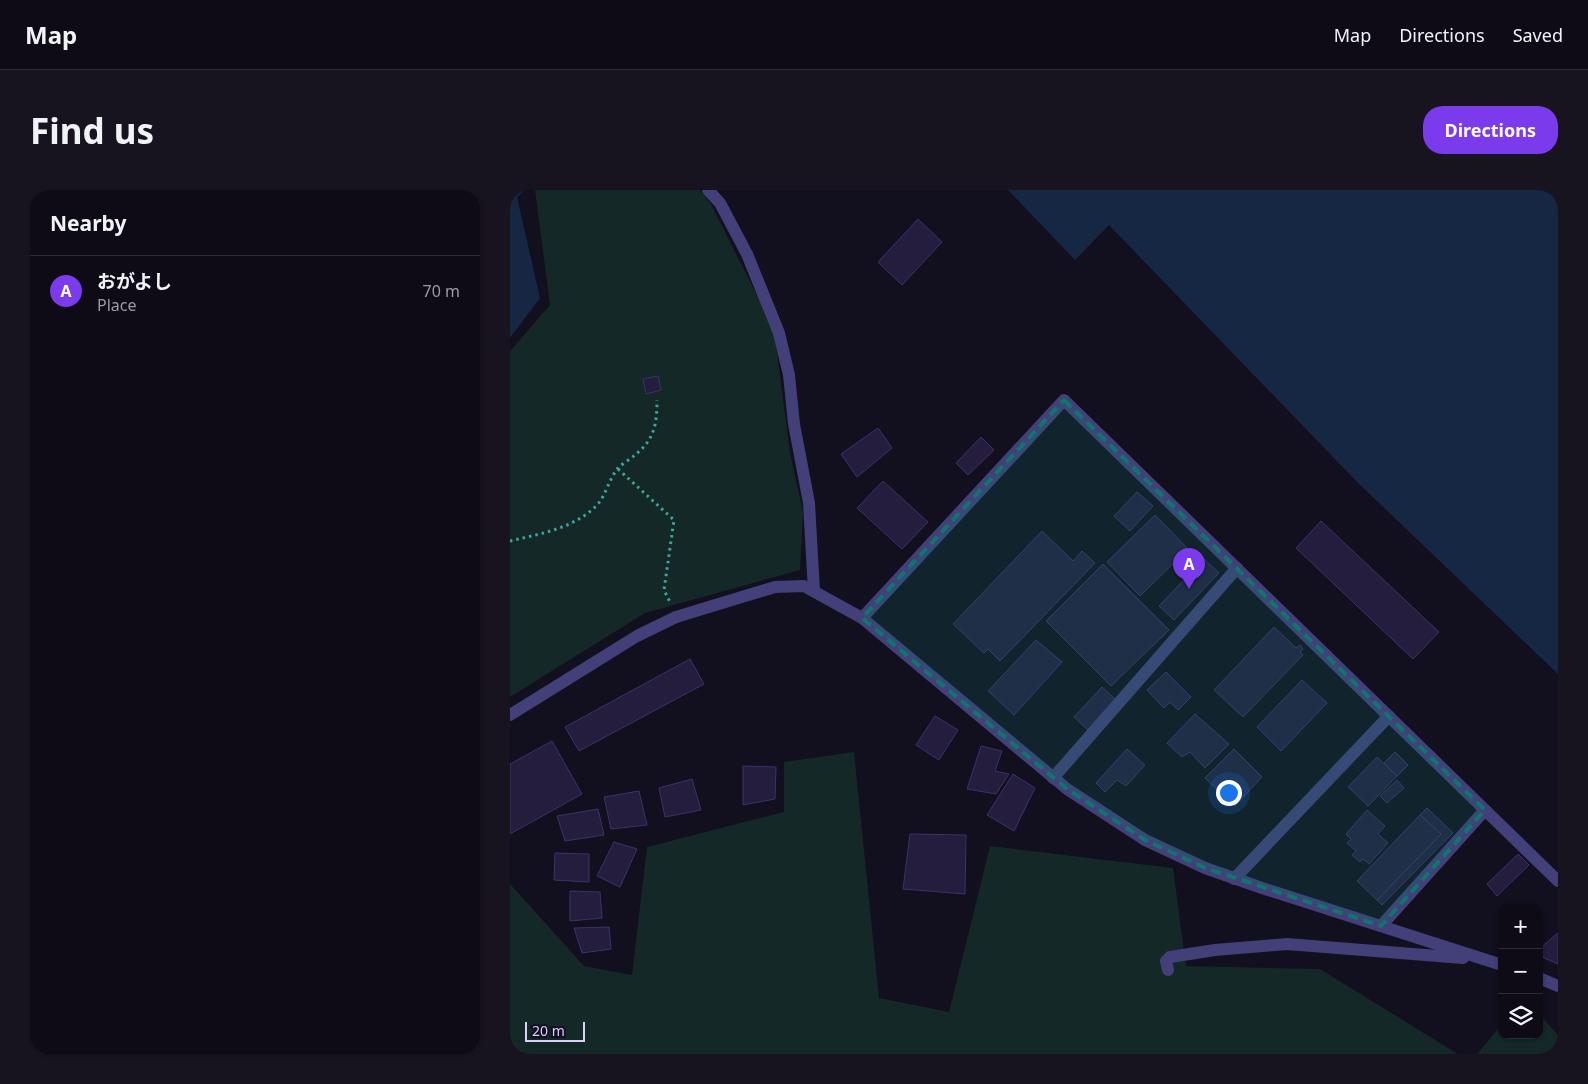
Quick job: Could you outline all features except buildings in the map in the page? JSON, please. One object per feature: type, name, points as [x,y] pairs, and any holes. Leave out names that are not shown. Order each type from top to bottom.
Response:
[{"type":"street","points":[[708,190],[720,202],[746,254],[780,334],[789,375],[794,424],[809,503],[814,591]]},
{"type":"street","points":[[862,618],[1064,400],[1558,880]]},
{"type":"street","points":[[1053,778],[1237,568]]},
{"type":"street","points":[[510,715],[637,636],[676,617],[776,587],[804,586],[862,618],[1053,778],[1145,840],[1205,868],[1498,964]]},
{"type":"street","points":[[1234,878],[1389,716]]},
{"type":"street","points":[[1381,926],[1485,810]]},
{"type":"street","points":[[1168,970],[1166,961],[1170,957],[1215,950],[1287,944],[1483,959]]},
{"type":"street","points":[[1543,980],[1558,986]]},
{"type":"path","points":[[510,541],[577,522],[598,504],[618,468],[639,452],[654,435],[657,418],[657,400]]},
{"type":"path","points":[[618,468],[674,520],[664,590],[676,617]]},
{"type":"highlighted area","points":[[1064,400],[1485,810],[1381,926],[1205,868],[1145,840],[1067,789],[862,618]]},
{"type":"green space","points":[[535,190],[700,190],[711,204],[774,329],[790,453],[803,512],[800,570],[645,613],[510,697],[510,351],[550,305]]},
{"type":"green space","points":[[854,752],[879,998],[949,1012],[990,846],[1173,868],[1186,966],[1320,969],[1458,1054],[510,1054],[510,884],[584,966],[632,975],[647,847],[784,812],[784,762]]},
{"type":"green space","points":[[1543,1018],[1558,1035],[1558,1054],[1477,1054],[1498,1029],[1498,1039],[1543,1039]]},
{"type":"water","points":[[510,190],[525,190],[517,197],[540,298],[510,338]]},
{"type":"water","points":[[1008,190],[1558,190],[1558,674],[1358,483],[1109,225],[1075,260]]},
{"type":"place","name":"おがよし","points":[[1189,589]]}]
